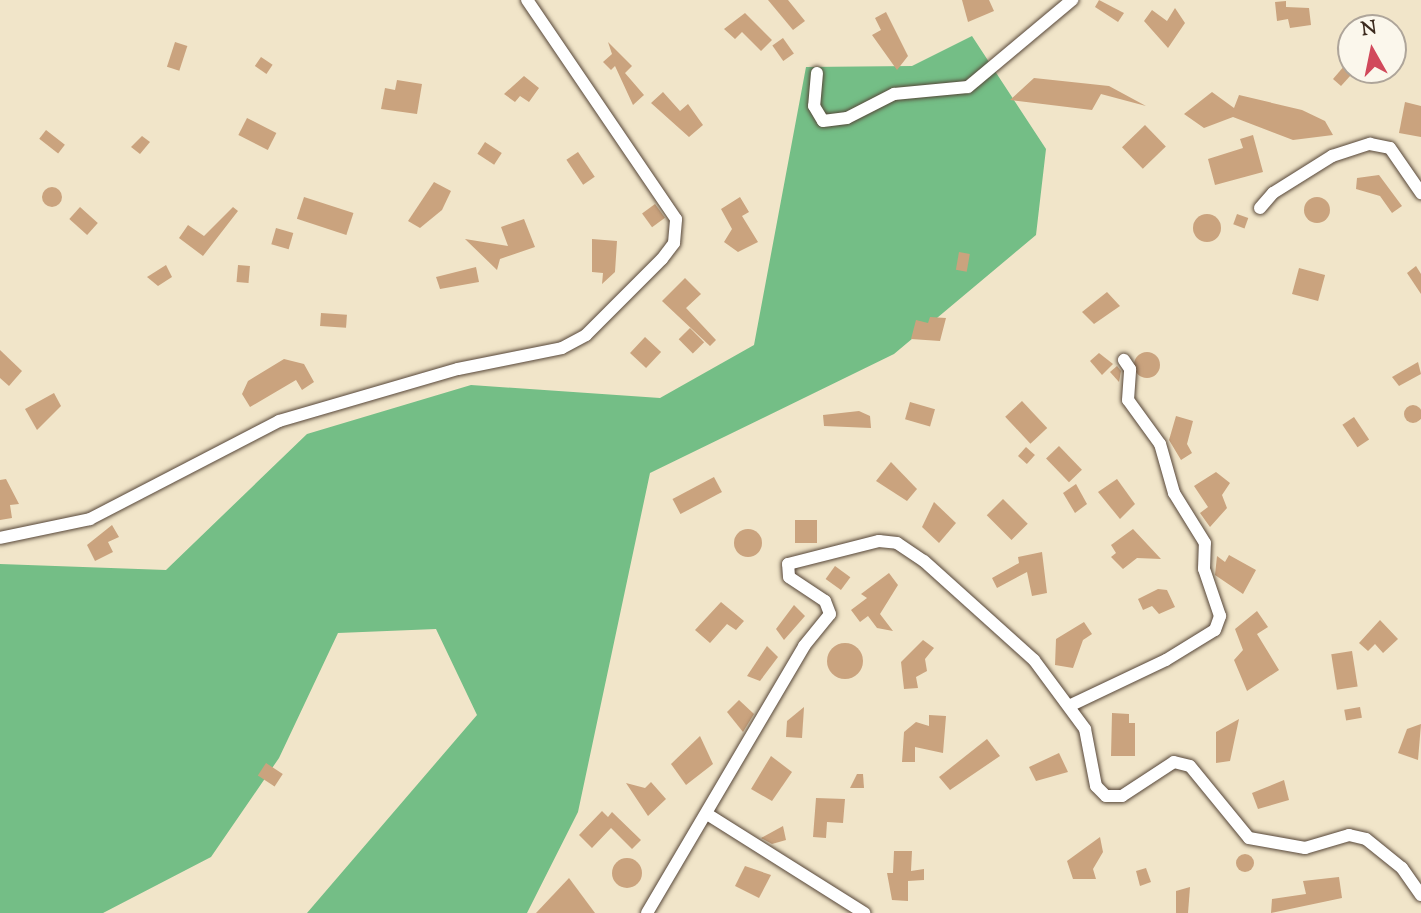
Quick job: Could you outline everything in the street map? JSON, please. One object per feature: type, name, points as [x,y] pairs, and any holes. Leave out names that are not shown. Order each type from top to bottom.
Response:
[{"type":"street","points":[[0,538],[90,519],[279,421],[446,373],[562,348],[586,335],[662,259],[674,243],[676,219],[527,0]]},
{"type":"street","points":[[817,73],[814,106],[823,121],[847,118],[894,94],[968,87],[1072,0]]},
{"type":"street","points":[[1260,208],[1273,193],[1332,156],[1370,144],[1390,148],[1421,192]]},
{"type":"street","points":[[1069,706],[1176,654],[1215,630],[1220,616],[1203,569],[1205,543],[1174,492],[1160,444],[1128,400],[1130,369],[1124,360]]},
{"type":"street","points":[[647,913],[804,646],[830,614],[825,601],[789,577],[788,564],[811,555],[897,542],[988,615],[1069,706],[1085,729],[1096,786],[1106,796],[1122,796],[1174,762],[1190,766],[1249,838],[1305,848],[1349,835],[1366,839],[1402,868],[1421,895]]},
{"type":"street","points":[[707,814],[864,913]]},
{"type":"green space","points":[[972,36],[1046,149],[1036,235],[894,354],[650,473],[578,812],[527,913],[307,913],[477,715],[436,629],[338,633],[279,758],[211,857],[103,913],[0,913],[0,564],[166,570],[307,434],[471,385],[660,398],[754,345],[806,67],[912,66]]},
{"type":"building","points":[[768,0],[788,0],[805,21],[793,30]]},
{"type":"building","points":[[962,0],[989,0],[994,11],[968,22]]},
{"type":"building","points":[[1099,0],[1124,13],[1118,22],[1095,7]]},
{"type":"building","points":[[1286,1],[1286,7],[1309,8],[1311,25],[1290,28],[1288,19],[1277,21],[1275,2]]},
{"type":"building","points":[[1175,8],[1185,23],[1168,48],[1144,21],[1152,10],[1167,21]]},
{"type":"building","points":[[886,12],[908,56],[897,70],[872,35],[881,30],[875,18]]},
{"type":"building","points":[[745,13],[772,40],[761,51],[742,32],[735,39],[724,29]]},
{"type":"building","points":[[783,38],[794,54],[783,61],[772,45]]},
{"type":"building","points":[[175,42],[187,46],[179,71],[167,67]]},
{"type":"building","points":[[608,42],[632,66],[625,73],[644,95],[633,105],[615,66],[611,70],[603,62],[612,54]]},
{"type":"building","points":[[261,57],[273,65],[266,74],[255,66]]},
{"type":"building","points":[[524,76],[539,88],[529,102],[520,96],[515,102],[504,94]]},
{"type":"building","points":[[1034,78],[1109,86],[1146,106],[1101,94],[1092,110],[1010,100]]},
{"type":"building","points":[[397,80],[422,84],[417,114],[381,109],[385,88],[395,90]]},
{"type":"building","points":[[663,92],[680,111],[688,104],[703,125],[689,137],[651,103]]},
{"type":"building","points":[[1212,92],[1234,108],[1239,95],[1302,110],[1325,121],[1333,135],[1293,140],[1233,117],[1204,128],[1184,114]]},
{"type":"building","points":[[1405,102],[1421,106],[1421,137],[1399,133]]},
{"type":"building","points":[[247,118],[276,133],[268,150],[238,135]]},
{"type":"building","points":[[1145,125],[1166,147],[1143,169],[1122,147]]},
{"type":"building","points":[[46,130],[65,145],[58,153],[39,139]]},
{"type":"building","points":[[1253,135],[1263,172],[1215,185],[1208,159],[1243,148],[1240,139]]},
{"type":"building","points":[[142,136],[150,142],[140,154],[131,147]]},
{"type":"building","points":[[485,142],[502,153],[494,165],[477,154]]},
{"type":"building","points":[[578,152],[595,177],[583,185],[566,160]]},
{"type":"building","points":[[1379,175],[1402,206],[1392,213],[1380,196],[1356,189],[1357,178]]},
{"type":"building","points":[[434,182],[451,191],[442,210],[420,228],[408,221]]},
{"type":"building","points":[[52,187],[59,190],[62,197],[59,204],[52,207],[45,204],[42,197],[45,190]]},
{"type":"building","points":[[304,197],[353,213],[346,235],[297,219]]},
{"type":"building","points":[[740,197],[749,212],[742,216],[758,242],[738,252],[724,242],[732,229],[721,209]]},
{"type":"building","points":[[1317,197],[1326,201],[1330,210],[1326,219],[1317,223],[1308,219],[1304,210],[1308,201]]},
{"type":"building","points":[[655,204],[665,218],[652,227],[642,213]]},
{"type":"building","points":[[80,207],[98,223],[87,235],[69,219]]},
{"type":"building","points":[[233,207],[238,211],[203,256],[179,238],[188,225],[204,236]]},
{"type":"building","points":[[1207,214],[1217,218],[1221,228],[1217,238],[1207,242],[1197,238],[1193,228],[1197,218]]},
{"type":"building","points":[[1237,214],[1248,218],[1245,228],[1233,224]]},
{"type":"building","points":[[524,219],[535,247],[500,259],[497,270],[465,239],[508,246],[501,227]]},
{"type":"building","points":[[276,228],[293,233],[289,249],[271,244]]},
{"type":"building","points":[[592,239],[617,241],[615,272],[602,284],[603,273],[592,272]]},
{"type":"building","points":[[959,252],[970,254],[967,272],[956,270]]},
{"type":"building","points":[[166,265],[172,277],[158,286],[147,277]]},
{"type":"building","points":[[238,265],[250,266],[248,283],[237,282]]},
{"type":"building","points":[[1416,266],[1421,274],[1421,294],[1407,273]]},
{"type":"building","points":[[476,267],[479,282],[440,289],[436,277]]},
{"type":"building","points":[[1299,268],[1325,275],[1318,301],[1292,294]]},
{"type":"building","points":[[685,278],[701,294],[686,308],[716,340],[710,346],[662,301]]},
{"type":"building","points":[[1107,292],[1120,306],[1094,324],[1082,312]]},
{"type":"building","points":[[321,313],[347,315],[346,328],[320,326]]},
{"type":"building","points":[[930,317],[946,318],[940,341],[911,339],[916,320],[928,323]]},
{"type":"building","points":[[690,328],[704,342],[693,353],[679,339]]},
{"type":"building","points":[[645,337],[661,352],[646,368],[630,353]]},
{"type":"building","points":[[0,350],[22,371],[9,386],[0,378]]},
{"type":"building","points":[[1147,352],[1156,356],[1160,365],[1156,374],[1147,378],[1138,374],[1134,365],[1138,356]]},
{"type":"building","points":[[1099,353],[1113,364],[1102,375],[1090,361]]},
{"type":"building","points":[[284,359],[304,364],[314,382],[302,390],[296,380],[250,407],[242,394],[248,381]]},
{"type":"building","points":[[1418,362],[1421,374],[1399,386],[1392,377]]},
{"type":"building","points":[[1117,366],[1121,371],[1119,382],[1110,372]]},
{"type":"building","points":[[54,393],[61,406],[37,430],[25,409]]},
{"type":"building","points":[[1022,401],[1047,428],[1030,444],[1005,417]]},
{"type":"building","points":[[910,402],[935,409],[930,426],[905,419]]},
{"type":"building","points":[[1409,405],[1417,405],[1422,414],[1420,421],[1409,423],[1404,418],[1404,410]]},
{"type":"building","points":[[859,411],[870,416],[871,428],[824,426],[823,415]]},
{"type":"building","points":[[1176,416],[1193,421],[1187,444],[1192,453],[1181,460],[1169,440]]},
{"type":"building","points":[[1354,417],[1369,439],[1357,447],[1342,425]]},
{"type":"building","points":[[1059,446],[1082,470],[1069,482],[1046,459]]},
{"type":"building","points":[[1026,447],[1035,455],[1027,464],[1018,456]]},
{"type":"building","points":[[891,462],[917,489],[907,501],[876,481]]},
{"type":"building","points":[[1216,472],[1230,483],[1222,495],[1227,508],[1210,527],[1200,513],[1208,507],[1194,486]]},
{"type":"building","points":[[714,477],[722,492],[680,514],[673,499]]},
{"type":"building","points":[[6,479],[19,504],[10,505],[12,518],[0,520],[0,480]]},
{"type":"building","points":[[1117,479],[1135,504],[1120,519],[1098,492]]},
{"type":"building","points":[[1076,484],[1087,504],[1075,513],[1063,493]]},
{"type":"building","points":[[1003,499],[1028,524],[1011,540],[987,515]]},
{"type":"building","points":[[934,502],[956,523],[939,543],[922,527]]},
{"type":"building","points":[[795,520],[817,520],[817,543],[795,543]]},
{"type":"building","points":[[112,525],[119,537],[108,542],[113,552],[95,561],[87,545]]},
{"type":"building","points":[[748,529],[758,533],[762,543],[758,553],[748,557],[738,553],[734,543],[738,533]]},
{"type":"building","points":[[1133,529],[1161,559],[1137,558],[1123,569],[1111,557],[1116,553],[1111,545]]},
{"type":"building","points":[[1042,552],[1047,593],[1032,596],[1027,572],[997,588],[992,578],[1019,563],[1018,557]]},
{"type":"building","points":[[1229,555],[1256,570],[1243,594],[1215,575],[1217,556],[1225,562]]},
{"type":"building","points":[[835,566],[850,577],[841,590],[826,579]]},
{"type":"building","points":[[889,573],[898,585],[880,614],[893,631],[877,628],[868,616],[860,622],[851,610],[867,598],[861,594]]},
{"type":"building","points":[[1158,589],[1167,590],[1175,607],[1159,614],[1152,606],[1143,610],[1138,599]]},
{"type":"building","points":[[721,602],[744,621],[736,630],[727,624],[710,643],[695,630]]},
{"type":"building","points":[[794,605],[805,616],[784,640],[776,629]]},
{"type":"building","points":[[1257,611],[1268,627],[1257,634],[1279,670],[1247,691],[1234,660],[1243,650],[1235,629]]},
{"type":"building","points":[[1380,620],[1398,639],[1383,653],[1375,644],[1368,651],[1359,643]]},
{"type":"building","points":[[1084,622],[1092,634],[1083,640],[1073,668],[1055,665],[1056,639]]},
{"type":"building","points":[[923,640],[934,648],[925,659],[927,671],[916,677],[918,688],[904,689],[901,662]]},
{"type":"building","points":[[845,643],[857,649],[863,661],[857,673],[845,679],[833,673],[827,661],[833,649]]},
{"type":"building","points":[[767,646],[778,657],[760,681],[747,676]]},
{"type":"building","points":[[1352,651],[1358,687],[1337,690],[1331,654]]},
{"type":"building","points":[[739,700],[754,714],[743,732],[727,712]]},
{"type":"building","points":[[804,707],[802,738],[786,737],[787,721]]},
{"type":"building","points":[[1360,707],[1362,718],[1346,721],[1344,710]]},
{"type":"building","points":[[1112,713],[1129,714],[1129,723],[1135,723],[1135,756],[1111,756]]},
{"type":"building","points":[[929,715],[946,716],[943,753],[915,747],[915,762],[902,762],[904,732],[916,722],[929,726]]},
{"type":"building","points":[[1239,719],[1230,761],[1216,763],[1216,732]]},
{"type":"building","points":[[1421,724],[1418,760],[1398,753],[1407,729]]},
{"type":"building","points":[[700,736],[713,764],[686,785],[671,764]]},
{"type":"building","points":[[987,739],[1000,756],[950,790],[939,777]]},
{"type":"building","points":[[1059,753],[1068,772],[1036,781],[1029,767]]},
{"type":"building","points":[[771,756],[792,772],[772,801],[751,789]]},
{"type":"building","points":[[266,763],[283,774],[275,786],[258,776]]},
{"type":"building","points":[[857,774],[863,774],[864,788],[850,788]]},
{"type":"building","points":[[1284,780],[1289,800],[1258,809],[1252,793]]},
{"type":"building","points":[[651,782],[666,799],[648,816],[626,783],[645,788]]},
{"type":"building","points":[[816,798],[845,799],[843,823],[827,822],[826,838],[813,837]]},
{"type":"building","points":[[602,811],[608,817],[612,812],[641,840],[632,849],[611,828],[592,848],[579,835]]},
{"type":"building","points":[[783,826],[786,840],[772,844],[761,838]]},
{"type":"building","points":[[1100,837],[1103,852],[1093,869],[1096,879],[1073,879],[1067,861]]},
{"type":"building","points":[[894,851],[912,851],[911,871],[924,869],[924,880],[908,881],[908,901],[892,900],[887,873],[893,873]]},
{"type":"building","points":[[1241,854],[1249,854],[1254,863],[1252,870],[1241,872],[1236,867],[1236,859]]},
{"type":"building","points":[[627,858],[638,862],[642,873],[638,884],[627,888],[616,884],[612,873],[616,862]]},
{"type":"building","points":[[745,866],[771,875],[759,898],[735,886]]},
{"type":"building","points":[[1146,868],[1151,882],[1140,886],[1136,871]]},
{"type":"building","points":[[1339,877],[1342,898],[1271,913],[1272,899],[1306,894],[1303,881]]},
{"type":"building","points":[[569,878],[595,913],[536,913]]},
{"type":"building","points":[[1190,887],[1188,913],[1176,913],[1176,891]]}]
